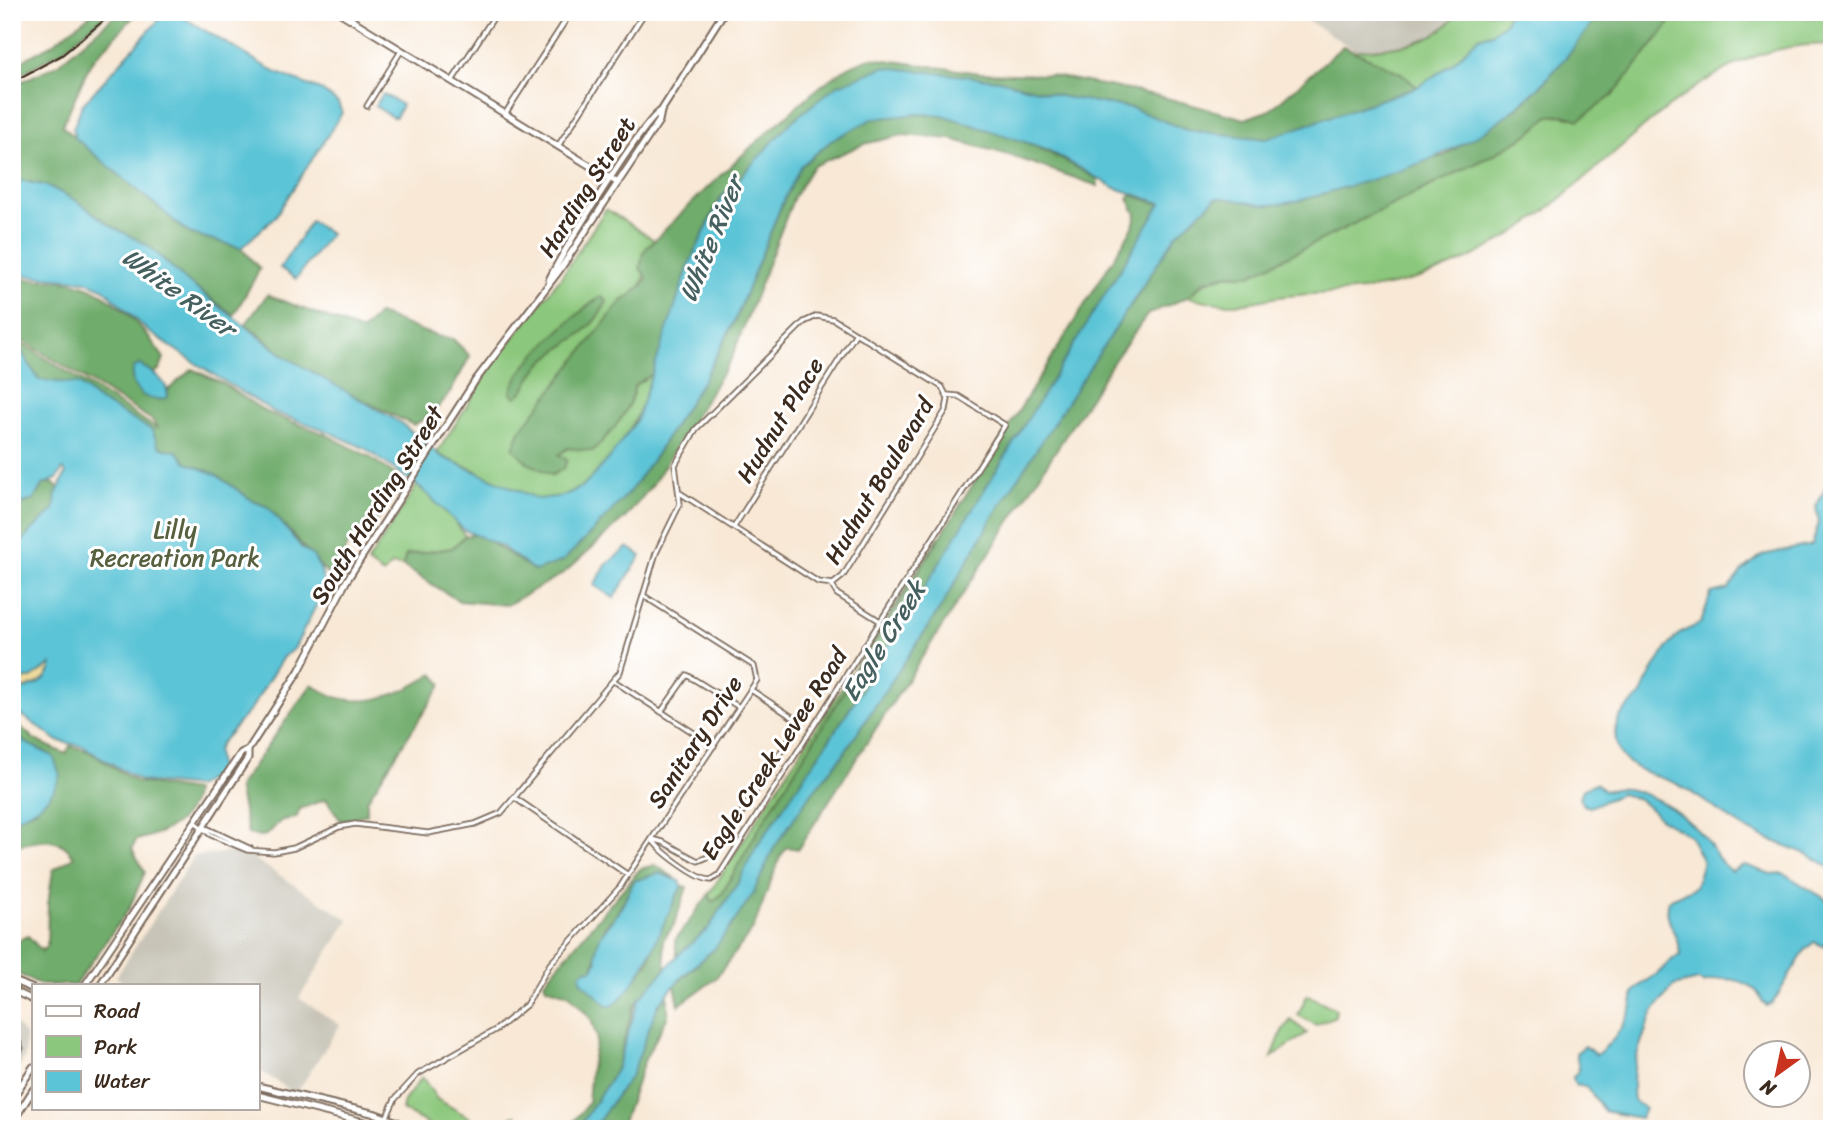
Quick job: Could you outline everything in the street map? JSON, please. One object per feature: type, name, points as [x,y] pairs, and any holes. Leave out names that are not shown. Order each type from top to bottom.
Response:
[{"type":"main road","points":[[340,12],[618,183]]},
{"type":"main road","points":[[661,111],[724,12]]},
{"type":"main road","name":"Harding Street","points":[[547,286],[611,179],[652,117],[661,111]]},
{"type":"main road","name":"Harding Street","points":[[547,286],[659,121],[661,111]]},
{"type":"main road","name":"South Harding Street","points":[[101,984],[248,758],[248,750],[298,673],[340,592],[493,354],[547,286]]},
{"type":"main road","name":"South Harding Street","points":[[86,984],[241,753],[248,750]]},
{"type":"main road","points":[[124,928],[132,935]]},
{"type":"main road","points":[[12,980],[32,989]]},
{"type":"main road","points":[[12,990],[32,1000]]},
{"type":"main road","points":[[12,1100],[32,1069]]},
{"type":"main road","points":[[259,1087],[383,1123],[392,1129]]},
{"type":"main road","points":[[12,1123],[32,1092]]},
{"type":"main road","points":[[259,1095],[416,1129]]},
{"type":"street","points":[[452,82],[497,12]]},
{"type":"street","points":[[505,114],[571,12]]},
{"type":"street","points":[[558,146],[645,12]]},
{"type":"street","points":[[367,106],[402,50]]},
{"type":"street","name":"Hudnut Boulevard","points":[[195,823],[213,829],[251,849],[288,850],[339,827],[355,824],[428,833],[488,820],[501,813],[614,681],[623,666],[656,554],[680,504],[674,465],[696,429],[804,322],[815,317],[828,317],[942,387],[947,395],[947,407],[932,433],[843,576],[831,584],[818,582],[680,493]]},
{"type":"street","name":"Hudnut Place","points":[[734,527],[856,333]]},
{"type":"street","name":"Eagle Creek Levee Road","points":[[652,839],[657,847],[702,878],[711,880],[718,876],[1004,425],[958,397],[947,395]]},
{"type":"street","points":[[831,584],[838,594],[880,621]]},
{"type":"street","name":"Sanitary Drive","points":[[383,1123],[399,1093],[418,1074],[497,1030],[516,1015],[532,996],[550,964],[628,875],[715,746],[758,676],[754,666],[644,596]]},
{"type":"street","points":[[662,712],[683,678],[688,675],[739,708]]},
{"type":"street","points":[[614,681],[715,746]]},
{"type":"street","points":[[652,839],[663,842],[694,860],[706,860],[715,854],[800,722],[751,690]]},
{"type":"street","points":[[515,798],[628,875]]},
{"type":"street","points":[[12,1026],[21,1048],[12,1068]]},
{"type":"shaded area","points":[[1294,12],[1458,12],[1436,34],[1412,44],[1355,50]]},
{"type":"shaded area","points":[[242,851],[349,920],[299,998],[340,1025],[296,1094],[259,1070],[259,984],[126,984],[116,977],[194,856]]},
{"type":"shaded area","points":[[12,1020],[25,1035],[25,1057],[12,1078]]},
{"type":"green space","points":[[94,12],[109,12],[62,51],[12,79],[12,66],[51,45]]},
{"type":"green space","points":[[119,12],[138,12],[91,62],[62,126],[189,233],[241,248],[260,269],[234,315],[185,280],[149,246],[111,226],[77,201],[48,186],[12,179],[12,86],[57,65]]},
{"type":"green space","points":[[1458,12],[1509,12],[1505,23],[1492,33],[1479,37],[1452,64],[1417,87],[1401,73],[1351,51],[1410,44],[1424,39],[1437,33]]},
{"type":"green space","points":[[1600,12],[1674,12],[1669,24],[1612,96],[1579,120],[1563,115],[1549,116],[1530,133],[1493,155],[1250,275],[1228,274],[1204,281],[1188,297],[1148,314],[1115,359],[798,849],[787,847],[780,857],[753,929],[715,979],[679,1005],[675,985],[715,948],[774,848],[807,799],[842,756],[941,607],[994,515],[1117,322],[1185,224],[1216,198],[1444,156],[1516,109],[1543,84]]},
{"type":"green space","points":[[1674,12],[1795,12],[1812,17],[1832,16],[1832,45],[1788,47],[1746,60],[1707,80],[1634,135],[1532,221],[1478,254],[1418,279],[1377,288],[1244,303],[1219,303],[1188,297],[1216,278],[1250,275],[1493,155],[1530,133],[1549,116],[1563,115],[1612,96],[1669,24]]},
{"type":"green space","points":[[1343,46],[1401,73],[1417,87],[1266,139],[1186,130],[1132,108],[1064,97],[999,80],[952,76],[753,165],[720,198],[690,262],[654,373],[635,385],[629,405],[613,429],[593,451],[567,448],[559,455],[567,460],[564,468],[552,475],[528,463],[513,448],[520,431],[620,303],[641,287],[647,278],[640,268],[644,251],[730,166],[824,83],[859,62],[871,58],[980,73],[1049,75],[1155,95],[1245,119],[1270,110]]},
{"type":"green space","points":[[919,114],[966,121],[1012,136],[1097,179],[1098,186],[1009,155],[951,139],[903,135],[864,144],[813,166],[794,197],[732,357],[653,484],[626,517],[564,573],[507,605],[459,601],[403,566],[406,555],[452,548],[465,536],[478,534],[535,571],[631,490],[705,377],[735,320],[781,206],[801,166],[832,140],[871,119]]},
{"type":"green space","points":[[1131,195],[1161,204],[1155,216],[844,718],[755,849],[739,881],[708,929],[677,956],[675,940],[709,894],[712,902],[722,894],[758,830],[1133,227],[1136,214],[1128,198]]},
{"type":"green space","points":[[606,209],[654,240],[644,251],[643,282],[620,303],[559,455],[568,448],[593,451],[624,413],[635,385],[654,373],[627,435],[597,473],[580,488],[560,497],[531,498],[437,453],[495,361],[561,277]]},
{"type":"green space","points":[[12,277],[62,281],[93,289],[133,319],[164,358],[160,369],[154,373],[140,365],[144,394],[160,400],[168,397],[168,390],[192,369],[222,383],[266,412],[325,434],[368,456],[403,480],[377,520],[354,536],[330,577],[268,507],[253,501],[215,474],[187,463],[177,451],[159,446],[152,430],[98,400],[79,384],[39,380],[21,351],[12,345],[12,337],[158,429],[152,420],[12,334]]},
{"type":"green space","points":[[267,295],[362,331],[378,314],[453,339],[470,356],[440,405],[413,425],[334,386],[286,357],[246,324]]},
{"type":"green space","points":[[601,296],[607,301],[591,325],[545,361],[520,394],[516,397],[511,394],[514,383],[534,356],[563,327]]},
{"type":"green space","points":[[51,482],[59,488],[54,510],[30,532],[12,554],[12,512],[38,494],[42,485]]},
{"type":"green space","points":[[417,485],[452,517],[465,536],[452,548],[406,555],[403,566],[392,565],[383,574],[368,563],[369,560]]},
{"type":"green space","points":[[939,536],[758,830],[722,894],[712,902],[709,894]]},
{"type":"green space","points":[[433,674],[442,684],[367,800],[367,814],[341,821],[326,799],[300,809],[296,818],[282,820],[265,835],[248,834],[238,787],[312,684],[342,698],[373,699],[404,690]]},
{"type":"green space","points":[[12,723],[21,727],[35,740],[66,754],[70,746],[88,751],[137,782],[194,791],[192,802],[182,819],[166,830],[136,840],[132,849],[145,872],[129,909],[76,984],[39,984],[12,971],[12,943],[28,936],[42,951],[47,946],[48,904],[53,870],[74,857],[57,842],[19,845],[12,840],[12,819],[37,809],[44,751],[23,742]]},
{"type":"green space","points":[[655,865],[675,878],[659,873],[634,881],[615,917],[605,925],[593,969],[619,1000],[649,961],[659,929],[682,886],[687,887],[674,925],[663,940],[666,969],[634,1006],[616,1070],[578,1129],[568,1129],[588,1103],[597,1038],[591,1019],[570,995],[546,987],[544,982],[640,869]]},
{"type":"green space","points":[[668,994],[668,1016],[645,1059],[623,1122],[618,1129],[593,1129],[632,1074],[655,1010]]},
{"type":"green space","points":[[1307,995],[1336,1009],[1335,1016],[1316,1025],[1298,1015]]},
{"type":"green space","points":[[1291,1020],[1307,1033],[1272,1057],[1282,1031]]},
{"type":"green space","points":[[422,1077],[437,1099],[486,1127],[516,1115],[515,1129],[437,1129],[402,1110],[404,1101]]},
{"type":"sand","points":[[52,664],[42,681],[12,692],[12,683]]},
{"type":"water","points":[[166,12],[174,12],[275,72],[323,91],[338,103],[342,113],[275,217],[241,248],[189,233],[75,138],[73,129],[82,105]]},
{"type":"water","name":"White River","points":[[1509,12],[1600,12],[1546,80],[1489,128],[1458,146],[1385,176],[1293,202],[1264,205],[1216,198],[1176,235],[994,515],[941,607],[842,756],[807,799],[774,848],[753,894],[715,948],[682,977],[658,1005],[632,1074],[593,1129],[578,1129],[616,1070],[639,999],[677,956],[708,929],[739,881],[755,849],[844,718],[1161,203],[1113,187],[1046,149],[942,115],[919,114],[872,119],[832,140],[801,166],[781,206],[735,320],[705,377],[655,456],[631,490],[563,561],[535,571],[501,546],[464,530],[421,488],[364,448],[325,430],[274,412],[200,366],[149,332],[103,288],[86,281],[12,274],[12,179],[48,186],[77,201],[111,226],[149,246],[185,280],[286,357],[401,423],[442,457],[538,499],[563,496],[584,486],[611,456],[636,421],[690,262],[721,198],[791,122],[836,86],[884,67],[999,80],[1064,97],[1132,108],[1186,130],[1266,139],[1417,87],[1452,64],[1479,37],[1492,33],[1505,23]]},
{"type":"water","points":[[383,94],[402,105],[396,117],[375,106]]},
{"type":"water","points":[[311,221],[330,234],[296,279],[280,268]]},
{"type":"water","points":[[12,345],[21,351],[39,380],[79,384],[98,400],[152,430],[161,448],[177,451],[187,463],[215,474],[253,501],[268,507],[302,548],[313,556],[321,570],[324,584],[320,598],[294,649],[283,657],[251,709],[220,744],[217,751],[219,769],[214,776],[196,787],[141,781],[82,746],[58,741],[23,716],[12,717],[12,692],[42,681],[52,664],[31,678],[12,683],[12,554],[30,532],[54,510],[56,494],[66,473],[63,469],[57,479],[42,485],[33,501],[25,502],[12,512]]},
{"type":"water","points":[[140,365],[163,382],[168,397],[149,398],[137,390],[132,376],[134,367]]},
{"type":"water","points":[[1832,475],[1832,870],[1803,853],[1750,831],[1677,784],[1635,767],[1618,749],[1615,731],[1620,717],[1641,695],[1670,644],[1681,633],[1701,623],[1711,593],[1728,589],[1742,571],[1762,555],[1812,545],[1819,522],[1816,507]]},
{"type":"water","points":[[628,547],[641,556],[614,598],[594,585],[607,564]]},
{"type":"water","points":[[12,729],[24,742],[53,756],[60,775],[48,797],[37,807],[15,819]]},
{"type":"water","points":[[1596,783],[1604,791],[1631,790],[1645,794],[1672,809],[1704,837],[1731,871],[1744,865],[1771,874],[1783,873],[1832,903],[1832,950],[1814,942],[1806,949],[1772,1004],[1767,1006],[1752,987],[1739,981],[1717,979],[1704,983],[1699,980],[1673,986],[1652,1015],[1636,1059],[1634,1101],[1645,1108],[1640,1118],[1604,1111],[1587,1087],[1575,1085],[1573,1077],[1579,1070],[1576,1053],[1585,1046],[1596,1055],[1603,1050],[1627,1019],[1633,993],[1680,955],[1667,908],[1669,900],[1695,887],[1703,862],[1690,836],[1662,820],[1639,799],[1621,794],[1590,807],[1583,805],[1580,798],[1583,789]]},
{"type":"water","points":[[659,873],[680,881],[682,886],[636,979],[613,1006],[608,1006],[582,982],[580,975],[585,970],[593,969],[597,961],[600,937],[620,909],[634,881]]},
{"type":"railway","points":[[12,82],[62,55],[114,12]]},
{"type":"park label","name":"Lilly Recreation Park","points":[[175,544]]},
{"type":"water label","name":"Eagle Creek","points":[[883,641]]}]
